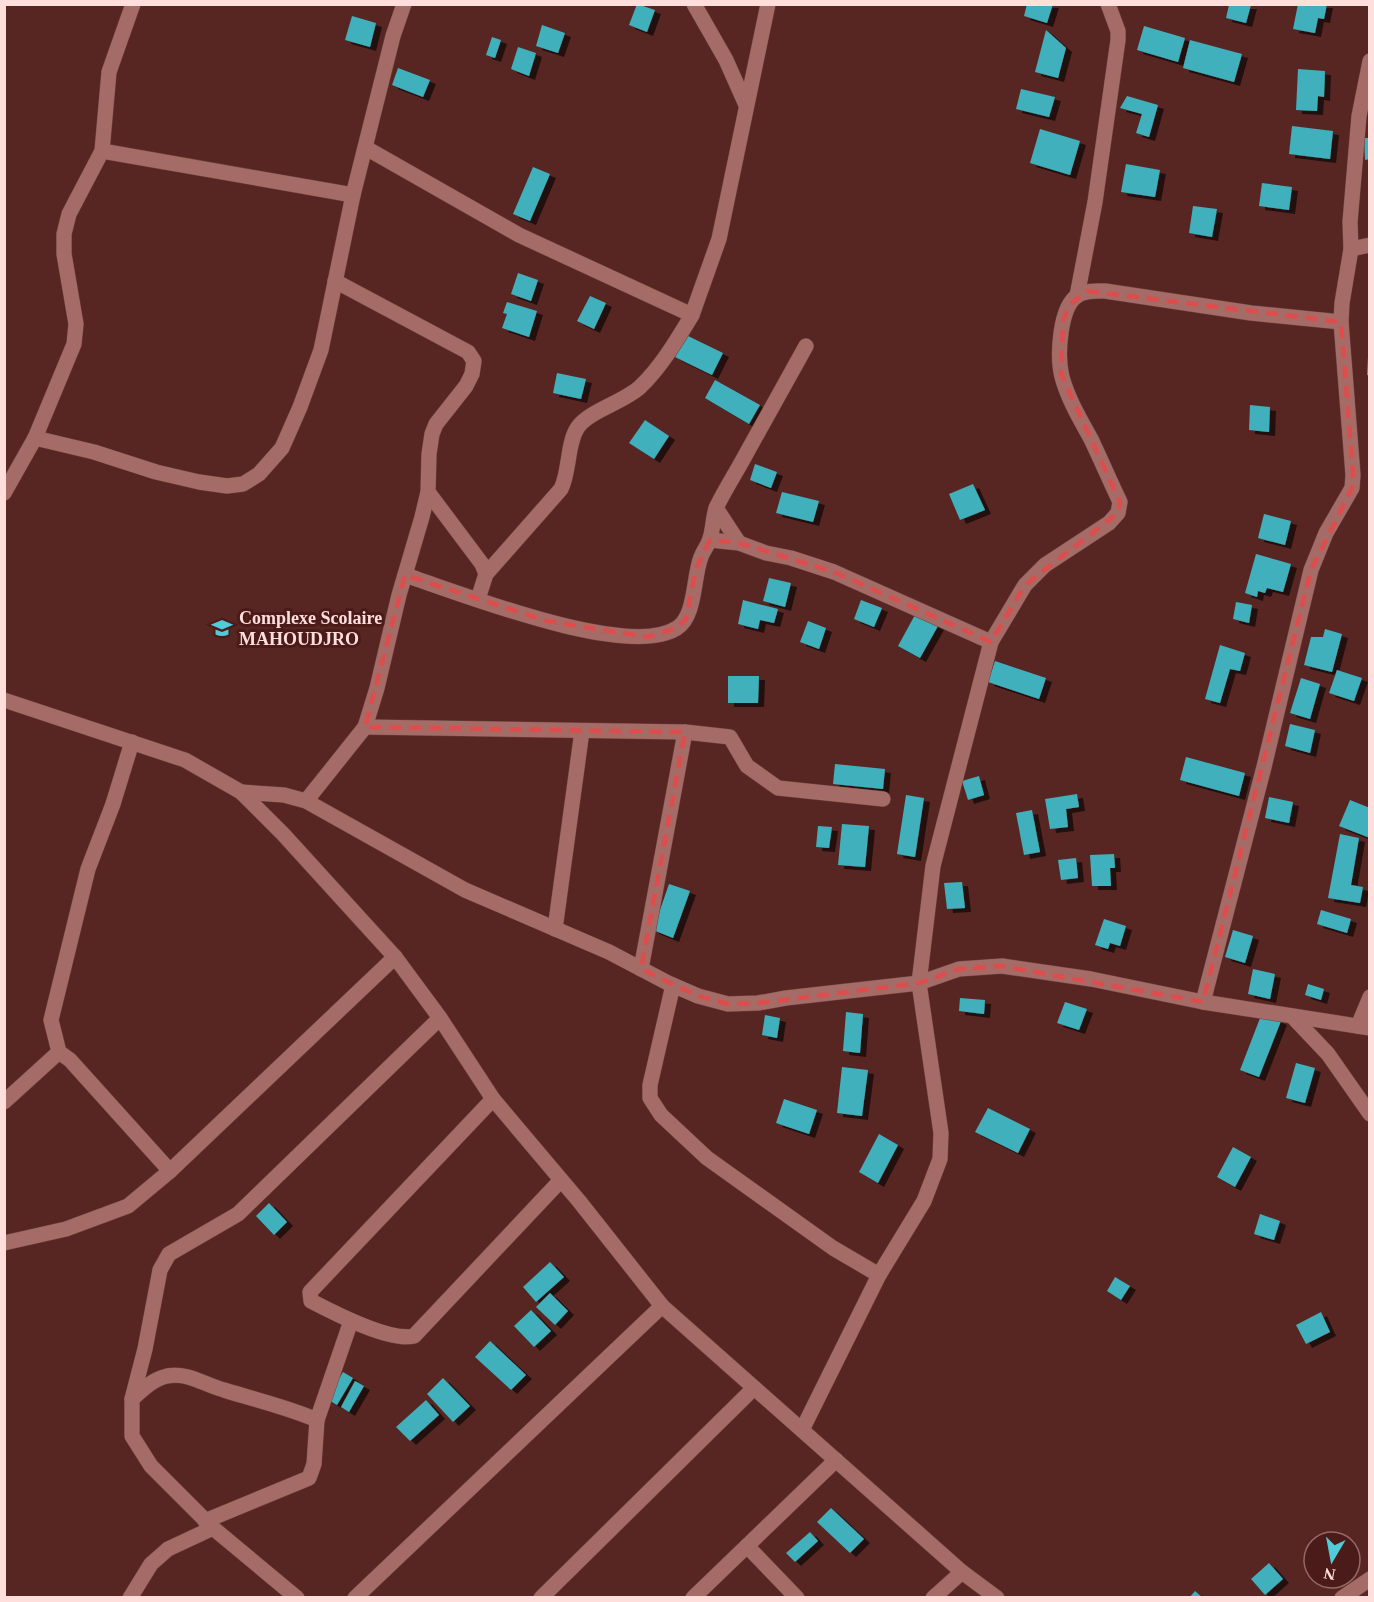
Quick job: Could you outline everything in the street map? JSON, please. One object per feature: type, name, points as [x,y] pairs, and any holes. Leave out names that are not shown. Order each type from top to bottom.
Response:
[{"type":"street","points":[[4,493],[35,438],[74,344],[76,324],[64,254],[64,234],[69,214],[102,151],[109,72],[133,4]]},
{"type":"street","points":[[35,438],[199,482],[227,486],[243,484],[260,474],[282,448],[321,350],[353,195],[393,36],[404,4]]},
{"type":"street","points":[[694,4],[726,60],[746,105]]},
{"type":"street","points":[[478,599],[486,574],[561,489],[578,426],[641,387],[692,315],[719,239],[768,4]]},
{"type":"street","points":[[1077,296],[1095,202],[1118,40],[1118,31],[1108,4]]},
{"type":"street","points":[[1203,1002],[1264,767],[1311,570],[1326,533],[1352,488],[1341,303],[1351,249],[1350,222],[1358,128],[1370,61]]},
{"type":"street","points":[[366,148],[519,235],[692,315]]},
{"type":"street","points":[[102,151],[353,195]]},
{"type":"street","points":[[1351,249],[1370,245]]},
{"type":"street","points":[[306,801],[365,727],[405,575],[417,539],[428,492],[429,454],[436,424],[466,386],[472,374],[474,361],[468,352],[335,281]]},
{"type":"street","points":[[802,1430],[879,1275],[924,1201],[940,1159],[941,1133],[919,983],[933,866],[990,642],[1031,578],[1045,565],[1109,523],[1118,513],[1120,502],[1069,396],[1061,374],[1060,340],[1068,306],[1077,296],[1087,291],[1105,291],[1251,313],[1341,322]]},
{"type":"street","points":[[405,575],[547,621],[580,629],[622,636],[647,637],[677,628],[686,619],[691,606],[696,569],[702,552],[710,540],[716,508],[806,346]]},
{"type":"street","points":[[428,492],[473,552],[486,574]]},
{"type":"street","points":[[716,508],[739,543]]},
{"type":"street","points":[[710,540],[739,543],[766,554],[791,558],[834,572],[990,642]]},
{"type":"street","points":[[4,699],[185,760],[242,792],[395,957],[440,1018],[493,1099],[662,1306],[962,1572],[997,1598]]},
{"type":"street","points":[[365,727],[685,732],[730,736],[747,766],[778,788],[883,799]]},
{"type":"street","points":[[555,929],[582,731]]},
{"type":"street","points":[[641,969],[685,732]]},
{"type":"street","points":[[132,742],[113,804],[88,869],[51,1020],[59,1052],[70,1060],[170,1172]]},
{"type":"street","points":[[242,792],[284,795],[306,801],[465,890],[609,952],[698,996],[728,1004],[758,1003],[919,983],[959,969],[1002,966],[1091,979],[1203,1002],[1364,1027],[1370,996]]},
{"type":"street","points":[[4,1243],[66,1229],[128,1206],[170,1172],[395,957]]},
{"type":"street","points":[[673,985],[650,1084],[650,1098],[661,1115],[716,1164],[833,1248],[879,1275]]},
{"type":"street","points":[[1292,1016],[1328,1054],[1370,1114]]},
{"type":"street","points":[[297,1598],[209,1524],[151,1466],[132,1436],[132,1399],[145,1349],[160,1270],[169,1254],[238,1214],[440,1018]]},
{"type":"street","points":[[4,1102],[59,1052]]},
{"type":"street","points":[[493,1099],[310,1292],[311,1301],[351,1321],[400,1337],[414,1336],[561,1180]]},
{"type":"street","points":[[356,1598],[662,1306]]},
{"type":"street","points":[[130,1598],[151,1564],[168,1549],[209,1524],[309,1478],[314,1464],[318,1420],[351,1321]]},
{"type":"street","points":[[132,1399],[148,1384],[165,1376],[180,1375],[292,1409],[318,1420]]},
{"type":"street","points":[[541,1598],[754,1388]]},
{"type":"street","points":[[693,1598],[836,1460]]},
{"type":"street","points":[[747,1546],[797,1598]]},
{"type":"street","points":[[933,1598],[962,1572]]},
{"type":"street","points":[[1342,1598],[1370,1579]]},
{"type":"highlighted area","points":[[1087,291],[1341,322],[1353,475],[1352,488],[1311,570],[1203,1002],[1002,966],[959,969],[919,983],[758,1003],[728,1004],[698,996],[641,969],[685,732],[365,727],[405,575],[547,621],[647,637],[677,628],[686,619],[696,569],[710,540],[739,543],[834,572],[991,642],[1025,585],[1118,513],[1120,502],[1061,374],[1063,322],[1068,306]]},
{"type":"building","points":[[637,4],[655,10],[647,32],[629,25]]},
{"type":"building","points":[[1027,4],[1053,4],[1047,23],[1024,16]]},
{"type":"building","points":[[1298,4],[1327,4],[1324,19],[1318,18],[1315,33],[1293,29]]},
{"type":"building","points":[[1229,5],[1251,5],[1246,23],[1226,18]]},
{"type":"building","points":[[352,16],[376,23],[370,47],[345,40]]},
{"type":"building","points":[[542,25],[565,33],[558,53],[536,46]]},
{"type":"building","points":[[1144,26],[1185,38],[1178,62],[1137,50]]},
{"type":"building","points":[[1046,30],[1066,48],[1058,78],[1035,72]]},
{"type":"building","points":[[492,37],[501,40],[495,58],[486,55]]},
{"type":"building","points":[[1190,40],[1242,54],[1234,82],[1183,68]]},
{"type":"building","points":[[518,47],[536,53],[529,76],[511,69]]},
{"type":"building","points":[[398,68],[430,80],[423,97],[392,85]]},
{"type":"building","points":[[1298,69],[1325,71],[1324,97],[1318,96],[1317,111],[1296,110]]},
{"type":"building","points":[[1021,89],[1055,97],[1049,117],[1016,109]]},
{"type":"building","points":[[1127,96],[1158,105],[1149,137],[1136,133],[1142,114],[1120,108]]},
{"type":"building","points":[[1292,126],[1333,131],[1330,159],[1289,154]]},
{"type":"building","points":[[1040,129],[1080,141],[1070,175],[1030,163]]},
{"type":"building","points":[[1364,138],[1370,138],[1370,159],[1365,160]]},
{"type":"building","points":[[1126,164],[1160,170],[1155,197],[1121,192]]},
{"type":"building","points":[[533,167],[550,174],[530,221],[513,214]]},
{"type":"building","points":[[1262,183],[1292,187],[1289,210],[1259,206]]},
{"type":"building","points":[[1193,206],[1217,209],[1212,237],[1189,233]]},
{"type":"building","points":[[518,273],[538,280],[531,301],[511,294]]},
{"type":"building","points":[[590,296],[606,303],[594,329],[577,321]]},
{"type":"building","points":[[507,302],[537,311],[529,337],[502,328],[507,314],[503,313]]},
{"type":"building","points":[[686,335],[723,353],[712,375],[675,357]]},
{"type":"building","points":[[1368,357],[1370,357],[1370,376],[1367,375]]},
{"type":"building","points":[[557,373],[586,379],[581,399],[553,393]]},
{"type":"building","points":[[715,380],[760,405],[749,424],[705,398]]},
{"type":"building","points":[[1250,405],[1270,407],[1269,432],[1249,430]]},
{"type":"building","points":[[645,420],[669,436],[654,459],[629,443]]},
{"type":"building","points":[[755,464],[777,472],[771,488],[750,480]]},
{"type":"building","points":[[973,484],[985,510],[960,520],[949,494]]},
{"type":"building","points":[[782,492],[819,501],[813,522],[776,513]]},
{"type":"building","points":[[1264,514],[1291,521],[1285,545],[1258,538]]},
{"type":"building","points":[[1256,554],[1291,564],[1283,592],[1267,588],[1265,593],[1258,591],[1257,597],[1245,593]]},
{"type":"building","points":[[769,578],[791,583],[785,607],[763,601]]},
{"type":"building","points":[[743,600],[778,609],[774,623],[760,620],[758,629],[738,624]]},
{"type":"building","points":[[861,600],[882,608],[874,627],[854,619]]},
{"type":"building","points":[[1236,602],[1252,605],[1249,623],[1233,619]]},
{"type":"building","points":[[916,613],[938,626],[920,658],[898,646]]},
{"type":"building","points":[[808,621],[826,628],[819,649],[800,642]]},
{"type":"building","points":[[1325,629],[1342,634],[1332,672],[1304,665],[1311,637],[1323,637]]},
{"type":"building","points":[[1220,645],[1245,653],[1240,671],[1230,669],[1220,703],[1205,699]]},
{"type":"building","points":[[995,661],[1046,678],[1039,699],[988,682]]},
{"type":"building","points":[[1337,670],[1362,678],[1354,701],[1329,693]]},
{"type":"building","points":[[728,676],[759,676],[758,703],[728,703]]},
{"type":"building","points":[[1301,678],[1320,684],[1310,719],[1290,713]]},
{"type":"building","points":[[1290,724],[1315,730],[1310,753],[1285,746]]},
{"type":"building","points":[[1186,757],[1245,773],[1239,796],[1180,780]]},
{"type":"building","points":[[835,764],[885,769],[883,789],[833,784]]},
{"type":"building","points":[[979,776],[984,795],[968,800],[962,781]]},
{"type":"building","points":[[1077,794],[1079,807],[1066,809],[1068,827],[1050,829],[1045,799]]},
{"type":"building","points":[[906,795],[924,798],[915,857],[897,854]]},
{"type":"building","points":[[1269,797],[1293,802],[1289,823],[1265,818]]},
{"type":"building","points":[[1350,800],[1370,808],[1368,826],[1370,826],[1370,838],[1339,826]]},
{"type":"building","points":[[1032,810],[1040,852],[1024,855],[1016,813]]},
{"type":"building","points":[[842,824],[869,826],[865,867],[838,865]]},
{"type":"building","points":[[818,826],[832,827],[829,848],[816,847]]},
{"type":"building","points":[[1340,834],[1359,838],[1351,885],[1363,887],[1360,903],[1328,898]]},
{"type":"building","points":[[1114,854],[1115,868],[1110,868],[1111,886],[1092,886],[1090,855]]},
{"type":"building","points":[[1076,858],[1078,878],[1061,880],[1058,860]]},
{"type":"building","points":[[962,882],[965,908],[947,909],[944,883]]},
{"type":"building","points":[[669,884],[690,891],[673,938],[653,930]]},
{"type":"building","points":[[1321,910],[1351,919],[1347,933],[1317,924]]},
{"type":"building","points":[[1104,919],[1126,926],[1120,946],[1110,943],[1108,949],[1095,945]]},
{"type":"building","points":[[1233,930],[1253,936],[1245,963],[1225,957]]},
{"type":"building","points":[[1253,969],[1275,974],[1270,999],[1248,994]]},
{"type":"building","points":[[1308,984],[1324,989],[1321,1000],[1305,995]]},
{"type":"building","points":[[960,998],[985,1000],[984,1014],[959,1011]]},
{"type":"building","points":[[1065,1002],[1087,1009],[1079,1030],[1057,1023]]},
{"type":"building","points":[[846,1012],[863,1014],[860,1053],[843,1051]]},
{"type":"building","points":[[1262,1013],[1281,1021],[1259,1077],[1240,1070]]},
{"type":"building","points":[[765,1015],[780,1018],[777,1038],[762,1035]]},
{"type":"building","points":[[1296,1063],[1315,1068],[1305,1103],[1286,1098]]},
{"type":"building","points":[[842,1067],[868,1070],[862,1116],[837,1113]]},
{"type":"building","points":[[784,1099],[817,1110],[809,1134],[776,1123]]},
{"type":"building","points":[[988,1108],[1030,1129],[1018,1153],[975,1132]]},
{"type":"building","points":[[879,1134],[898,1145],[878,1183],[859,1172]]},
{"type":"building","points":[[1233,1147],[1251,1157],[1235,1187],[1217,1177]]},
{"type":"building","points":[[269,1203],[287,1222],[274,1235],[256,1216]]},
{"type":"building","points":[[1260,1214],[1280,1221],[1274,1240],[1254,1234]]},
{"type":"building","points":[[550,1262],[564,1277],[536,1302],[523,1287]]},
{"type":"building","points":[[1115,1277],[1130,1286],[1121,1300],[1107,1291]]},
{"type":"building","points":[[550,1293],[568,1311],[555,1325],[536,1307]]},
{"type":"building","points":[[531,1310],[551,1331],[534,1347],[514,1326]]},
{"type":"building","points":[[1321,1312],[1330,1332],[1306,1344],[1296,1325]]},
{"type":"building","points":[[490,1341],[526,1375],[511,1390],[475,1357]]},
{"type":"building","points":[[343,1372],[353,1378],[337,1405],[327,1399]]},
{"type":"building","points":[[443,1378],[470,1406],[453,1422],[427,1394]]},
{"type":"building","points":[[355,1381],[364,1386],[349,1412],[341,1407]]},
{"type":"building","points":[[426,1400],[439,1415],[410,1441],[396,1427]]},
{"type":"building","points":[[831,1508],[864,1539],[850,1553],[817,1522]]},
{"type":"building","points":[[810,1532],[818,1541],[795,1562],[786,1553]]},
{"type":"building","points":[[1269,1563],[1283,1579],[1265,1595],[1251,1579]]},
{"type":"building","points":[[1195,1591],[1203,1598],[1189,1598]]},
{"type":"place","name":"Complexe Scolaire MAHOUDJRO","points":[[222,628]]}]
